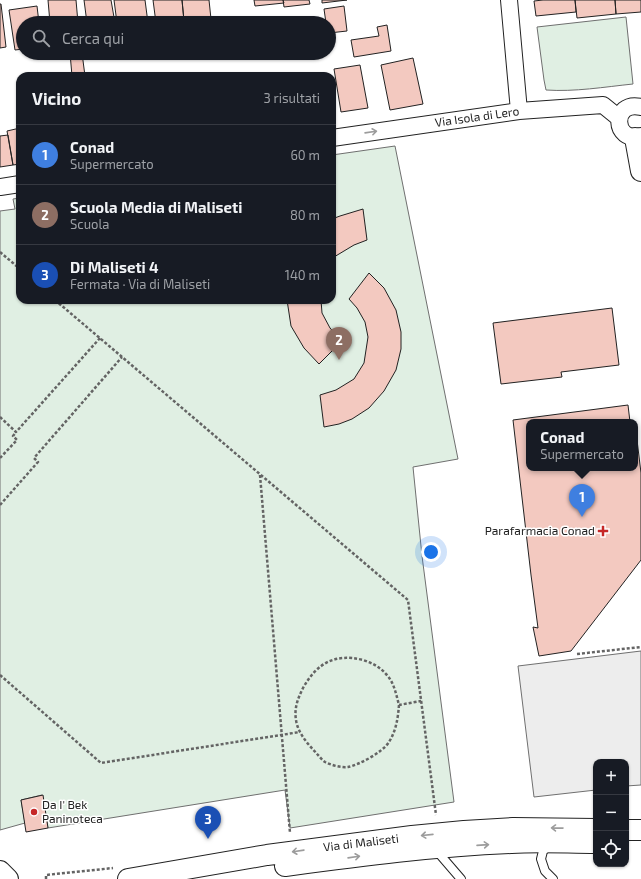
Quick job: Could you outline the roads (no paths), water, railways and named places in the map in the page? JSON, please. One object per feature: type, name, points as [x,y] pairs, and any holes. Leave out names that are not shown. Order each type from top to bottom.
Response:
[{"type":"street","points":[[509,0],[519,111]]},
{"type":"street","name":"Via Isola di Lero","points":[[336,137],[519,111],[603,105],[619,118]]},
{"type":"street","points":[[641,107],[629,107],[621,113],[619,118],[619,123],[623,132],[630,137],[638,137],[641,171]]},
{"type":"street","points":[[0,188],[16,185]]},
{"type":"street","name":"Via di Maliseti","points":[[128,879],[267,855],[449,832],[513,828],[593,829]]},
{"type":"street","points":[[629,830],[641,830]]},
{"type":"street","name":"Via di Maliseti","points":[[204,879],[360,856],[434,848],[512,842],[593,843]]},
{"type":"street","points":[[629,843],[641,843]]},
{"type":"street","points":[[0,871],[8,879]]},
{"type":"lane","points":[[553,843],[543,851],[541,859],[545,872],[553,879]]},
{"type":"lane","points":[[434,848],[461,879]]},
{"type":"place","name":"Scuola Media di Maliseti","points":[[339,360]]},
{"type":"place","name":"Conad","points":[[582,517]]},
{"type":"place","name":"Parafarmacia Conad","points":[[603,531]]},
{"type":"place","name":"Da I' Bek Paninoteca","points":[[34,812]]},
{"type":"place","name":"Di Maliseti 4","points":[[208,839]]}]
